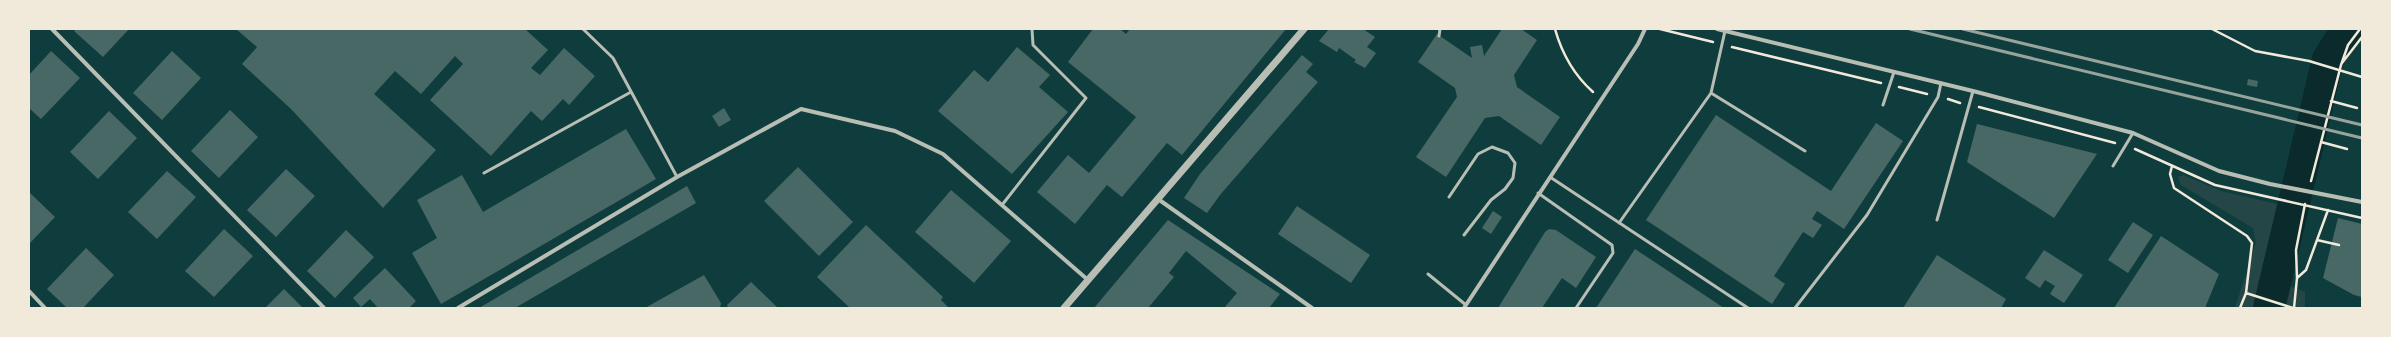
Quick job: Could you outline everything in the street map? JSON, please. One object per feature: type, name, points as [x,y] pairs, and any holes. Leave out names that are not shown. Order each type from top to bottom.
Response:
[{"type":"street","points":[[52,29],[324,308]]},
{"type":"street","points":[[1064,308],[1157,198],[1304,29]]},
{"type":"street","points":[[1465,306],[1549,176],[1638,44],[1644,29]]},
{"type":"street","points":[[1716,29],[1941,83],[2133,134],[2219,171],[2270,184],[2362,202]]},
{"type":"street","points":[[458,308],[677,177],[801,109],[895,130],[944,154],[1088,280]]},
{"type":"street","points":[[1157,198],[1312,308]]},
{"type":"street","points":[[29,291],[45,308]]},
{"type":"lane","points":[[583,29],[612,58],[677,177]]},
{"type":"lane","points":[[1002,205],[1086,98],[1034,45],[1032,29]]},
{"type":"lane","points":[[1439,36],[1440,29]]},
{"type":"lane","points":[[1619,223],[1711,93],[1725,31]]},
{"type":"lane","points":[[1883,106],[1894,72]]},
{"type":"lane","points":[[1795,308],[1867,215],[1938,97],[1941,83]]},
{"type":"lane","points":[[1937,220],[1972,91]]},
{"type":"lane","points":[[484,173],[631,92]]},
{"type":"lane","points":[[1711,93],[1805,151]]},
{"type":"lane","points":[[2113,166],[2133,134]]},
{"type":"lane","points":[[1449,197],[1478,154],[1492,148],[1508,153],[1515,163],[1513,178],[1505,190],[1491,200],[1464,235]]},
{"type":"lane","points":[[1549,176],[1748,308]]},
{"type":"lane","points":[[1538,193],[1612,245],[1613,253],[1576,308]]},
{"type":"lane","points":[[1428,274],[1465,306]]},
{"type":"path","points":[[1555,29],[1561,51],[1586,86],[1601,100]]},
{"type":"path","points":[[2212,29],[2255,51],[2309,61],[2361,77]]},
{"type":"path","points":[[2309,188],[2341,65],[2348,45],[2360,29]]},
{"type":"path","points":[[2341,65],[2362,37]]},
{"type":"path","points":[[2331,101],[2356,108]]},
{"type":"path","points":[[2321,142],[2347,149]]},
{"type":"path","points":[[2172,166],[2170,174],[2174,188],[2247,236],[2252,243],[2246,293],[2240,308]]},
{"type":"path","points":[[2246,293],[2294,308],[2297,278],[2296,250],[2307,196]]},
{"type":"path","points":[[2267,197],[2362,218]]},
{"type":"path","points":[[2297,278],[2306,270],[2328,210]]},
{"type":"path","points":[[2318,240],[2339,245]]},
{"type":"shaded area","points":[[2183,175],[2221,191],[2295,208],[2284,284],[2305,292],[2305,308],[2235,308],[2256,242],[2253,228],[2181,185],[2178,177]]},
{"type":"building","points":[[76,29],[129,29],[103,57],[74,31]]},
{"type":"building","points":[[236,29],[525,29],[548,50],[531,68],[540,75],[564,48],[595,76],[569,105],[563,99],[542,121],[531,111],[491,156],[430,100],[463,64],[455,56],[421,94],[395,71],[374,94],[436,150],[383,208],[291,109],[242,64],[257,47]]},
{"type":"building","points":[[1093,29],[1120,29],[1126,34],[1130,29],[1286,29],[1182,155],[1167,143],[1122,197],[1107,185],[1075,224],[1037,192],[1068,155],[1089,173],[1136,117],[1068,62]]},
{"type":"building","points":[[1329,29],[1363,29],[1375,37],[1367,47],[1376,53],[1365,68],[1354,62],[1356,60],[1339,48],[1337,52],[1319,41]]},
{"type":"building","points":[[1502,29],[1521,29],[1537,40],[1514,75],[1517,87],[1560,117],[1541,145],[1499,116],[1485,118],[1446,177],[1416,157],[1457,97],[1455,88],[1418,62],[1437,34],[1472,58],[1470,47],[1482,45],[1484,56]]},
{"type":"building","points":[[1017,47],[1050,75],[1039,87],[1068,112],[1012,174],[938,111],[974,70],[988,82]]},
{"type":"building","points":[[51,51],[80,78],[41,119],[29,108],[29,75]]},
{"type":"building","points":[[172,51],[201,78],[162,120],[133,93]]},
{"type":"building","points":[[1302,55],[1313,64],[1306,72],[1318,82],[1220,195],[1207,213],[1184,198],[1200,174]]},
{"type":"building","points":[[2248,79],[2258,81],[2257,87],[2247,85]]},
{"type":"building","points":[[724,108],[731,120],[719,127],[712,116]]},
{"type":"building","points":[[230,110],[258,137],[219,178],[191,151]]},
{"type":"building","points":[[109,111],[137,138],[98,179],[70,152]]},
{"type":"building","points":[[1716,115],[1831,191],[1876,123],[1903,141],[1844,229],[1817,211],[1812,219],[1822,225],[1813,238],[1803,232],[1774,276],[1785,284],[1772,304],[1646,220]]},
{"type":"building","points":[[1977,124],[2097,154],[2054,218],[1967,162]]},
{"type":"building","points":[[626,129],[656,179],[441,304],[412,253],[437,238],[417,200],[462,175],[483,212]]},
{"type":"building","points":[[798,167],[853,222],[819,256],[764,201]]},
{"type":"building","points":[[286,169],[315,196],[276,237],[247,210]]},
{"type":"building","points":[[167,171],[196,197],[157,239],[128,212]]},
{"type":"building","points":[[687,186],[696,203],[515,308],[479,308]]},
{"type":"building","points":[[951,190],[1011,241],[974,283],[915,232]]},
{"type":"building","points":[[29,192],[55,217],[29,244]]},
{"type":"building","points":[[1297,206],[1370,255],[1351,283],[1278,234]]},
{"type":"building","points":[[1493,211],[1502,217],[1491,234],[1482,228]]},
{"type":"building","points":[[2338,218],[2362,224],[2362,297],[2354,295],[2323,278]]},
{"type":"building","points":[[1168,220],[1280,294],[1269,308],[1224,308],[1237,293],[1186,251],[1169,273],[1174,277],[1148,308],[1094,308]]},
{"type":"building","points":[[2133,222],[2153,235],[2128,273],[2108,260]]},
{"type":"building","points":[[866,225],[943,297],[941,300],[949,308],[850,308],[817,277]]},
{"type":"building","points":[[224,229],[253,256],[214,297],[185,271]]},
{"type":"building","points":[[1549,229],[1556,230],[1596,257],[1576,288],[1562,278],[1542,308],[1498,308],[1545,232]]},
{"type":"building","points":[[346,230],[374,257],[335,298],[307,271]]},
{"type":"building","points":[[2161,236],[2219,274],[2205,308],[2114,308]]},
{"type":"building","points":[[86,248],[114,275],[83,308],[67,308],[47,289]]},
{"type":"building","points":[[1635,249],[1724,308],[1596,308]]},
{"type":"building","points":[[2044,250],[2083,275],[2064,303],[2050,294],[2055,286],[2045,280],[2040,288],[2025,278]]},
{"type":"building","points":[[1937,255],[2006,299],[2001,308],[1903,308]]},
{"type":"building","points":[[385,268],[416,301],[409,308],[378,308],[370,299],[361,307],[353,298]]},
{"type":"building","points":[[704,275],[721,303],[720,308],[645,308]]},
{"type":"building","points":[[751,282],[778,308],[728,308],[727,305]]},
{"type":"building","points":[[284,289],[303,308],[265,308]]},
{"type":"waterway","points":[[2269,308],[2328,59],[2347,29]]},
{"type":"railway","points":[[1910,29],[2362,138]]},
{"type":"railway","points":[[1963,29],[2362,125]]}]
